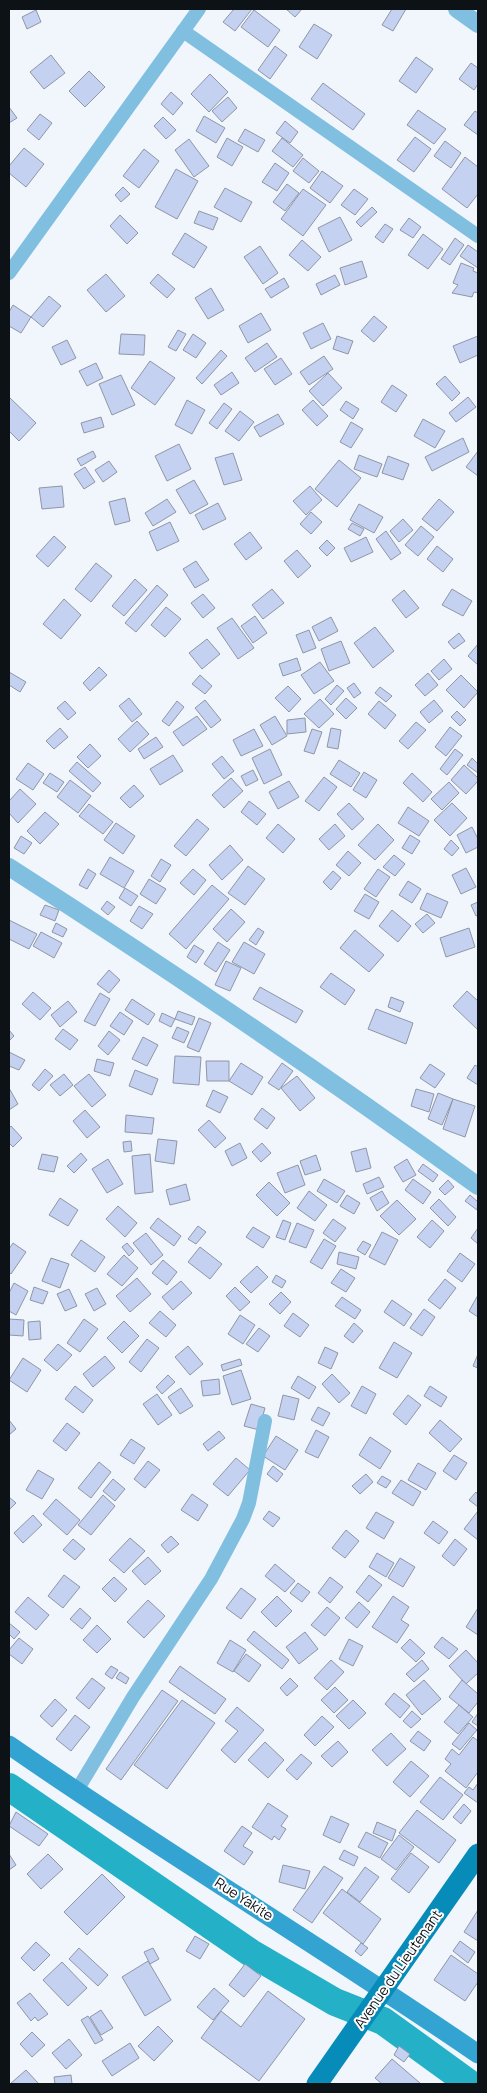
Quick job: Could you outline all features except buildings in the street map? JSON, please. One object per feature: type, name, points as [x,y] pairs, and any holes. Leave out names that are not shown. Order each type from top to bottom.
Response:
[{"type":"main road","name":"Rue Yakite","points":[[9,1745],[76,1792],[381,1994],[478,2054]]},
{"type":"main road","name":"Avenue du Lieutenant","points":[[317,2084],[362,2023],[478,1854]]},
{"type":"street","points":[[9,273],[199,9]]},
{"type":"street","points":[[456,9],[478,24]]},
{"type":"street","points":[[183,31],[478,236]]},
{"type":"street","points":[[9,867],[131,945],[344,1089],[478,1186]]},
{"type":"street","points":[[76,1792],[133,1697],[211,1579],[243,1519],[249,1504],[266,1421]]},
{"type":"waterway","points":[[9,1787],[251,1953],[335,2002],[383,2021],[470,2084]]}]
